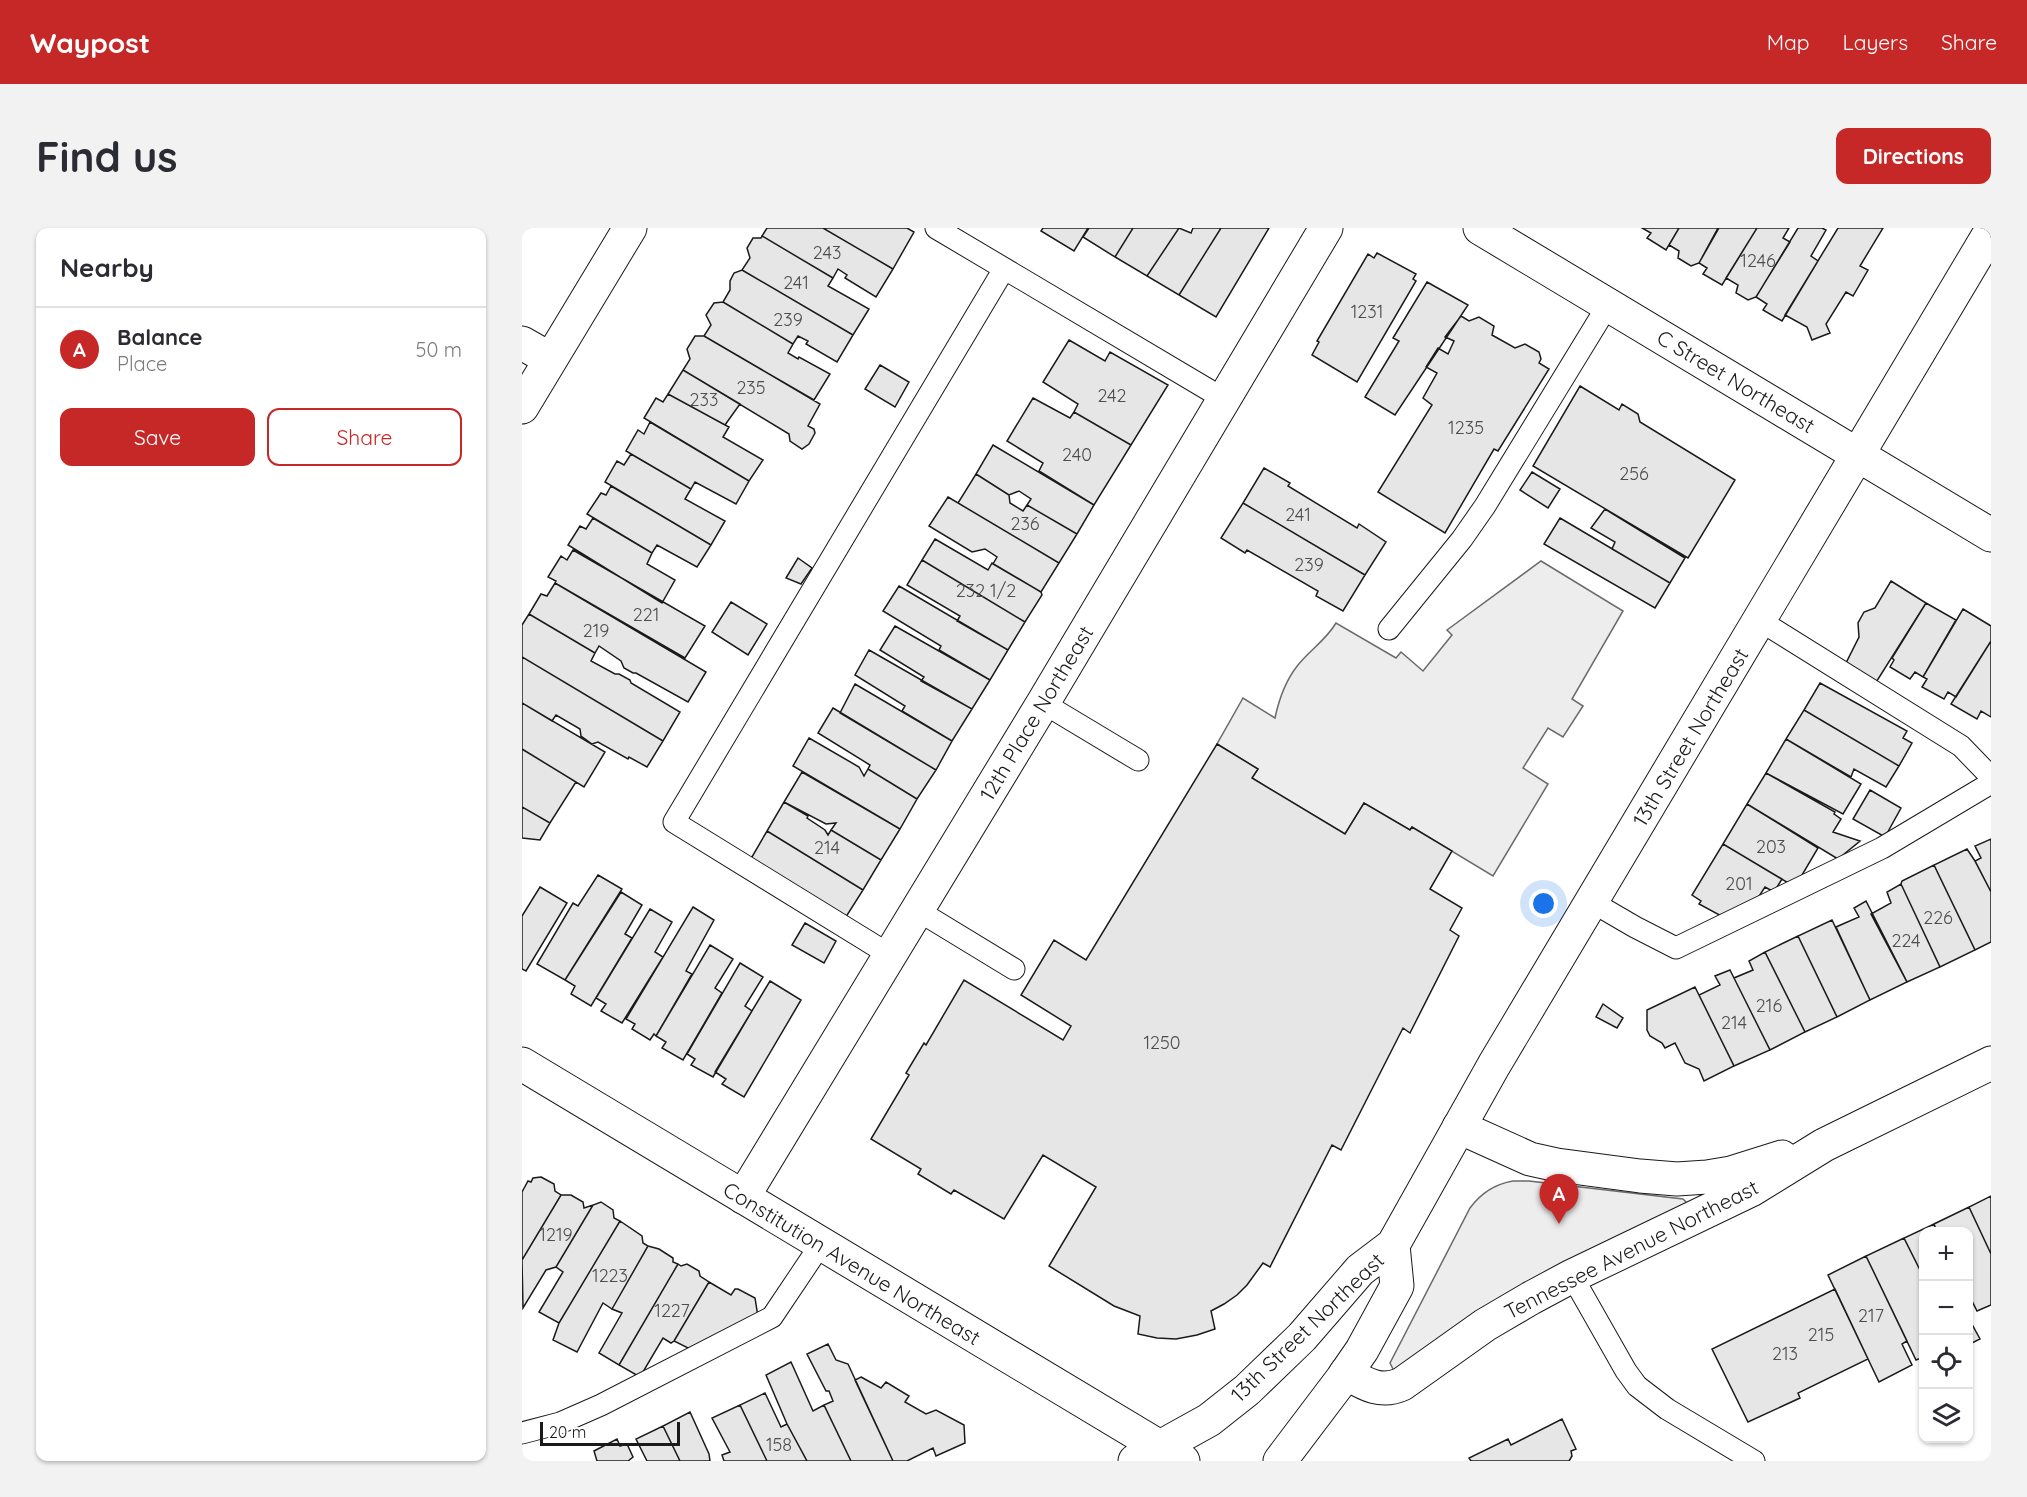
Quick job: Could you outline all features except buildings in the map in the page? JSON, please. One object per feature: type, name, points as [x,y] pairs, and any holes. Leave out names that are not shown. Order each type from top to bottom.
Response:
[{"type":"street","points":[[522,407],[630,228]]},
{"type":"street","name":"12th Place Northeast","points":[[743,1197],[1043,703],[1326,228]]},
{"type":"street","name":"C Street Northeast","points":[[1480,228],[1991,535]]},
{"type":"street","name":"13th Street Northeast","points":[[1159,1456],[1247,1390],[1302,1337],[1360,1270],[1393,1245],[1459,1126],[1988,233]]},
{"type":"street","points":[[522,343],[550,359]]},
{"type":"street","name":"Tennessee Avenue Northeast","points":[[1346,1373],[1373,1387],[1392,1389],[1485,1325],[1572,1276],[1751,1190],[1824,1145],[1991,1063]]},
{"type":"street","name":"Constitution Avenue Northeast","points":[[522,1064],[821,1244],[1159,1456]]},
{"type":"street","name":"Tennessee Avenue Northeast","points":[[1459,1126],[1530,1159],[1597,1171],[1677,1179],[1731,1173],[1824,1145]]},
{"type":"street","name":"13th Street Northeast","points":[[1280,1461],[1362,1350],[1397,1286],[1393,1245]]},
{"type":"lane","points":[[936,228],[1224,399]]},
{"type":"lane","points":[[890,955],[674,822],[1004,269]]},
{"type":"lane","points":[[1389,629],[1462,539],[1485,506],[1608,305]]},
{"type":"lane","points":[[1760,620],[1961,746],[1991,777]]},
{"type":"lane","points":[[1043,703],[1138,760]]},
{"type":"lane","points":[[1592,902],[1676,948],[1882,848],[1991,783]]},
{"type":"lane","points":[[917,910],[1014,969]]},
{"type":"lane","points":[[522,1433],[561,1423],[601,1405],[772,1317],[821,1244]]},
{"type":"lane","points":[[1572,1276],[1626,1371],[1637,1386],[1667,1409],[1754,1461]]},
{"type":"shaded area","points":[[1541,561],[1623,611],[1572,699],[1583,706],[1563,737],[1548,728],[1523,768],[1548,784],[1493,876],[1412,827],[1410,830],[1364,803],[1345,834],[1252,778],[1258,769],[1217,744],[1243,698],[1275,718],[1289,677],[1328,635],[1336,623],[1396,658],[1401,652],[1423,671],[1452,635],[1447,630]]},
{"type":"shaded area","points":[[1513,1181],[1683,1199],[1687,1203],[1394,1371],[1390,1363],[1470,1208],[1489,1190]]},
{"type":"place","name":"Balance","points":[[1559,1224]]}]
